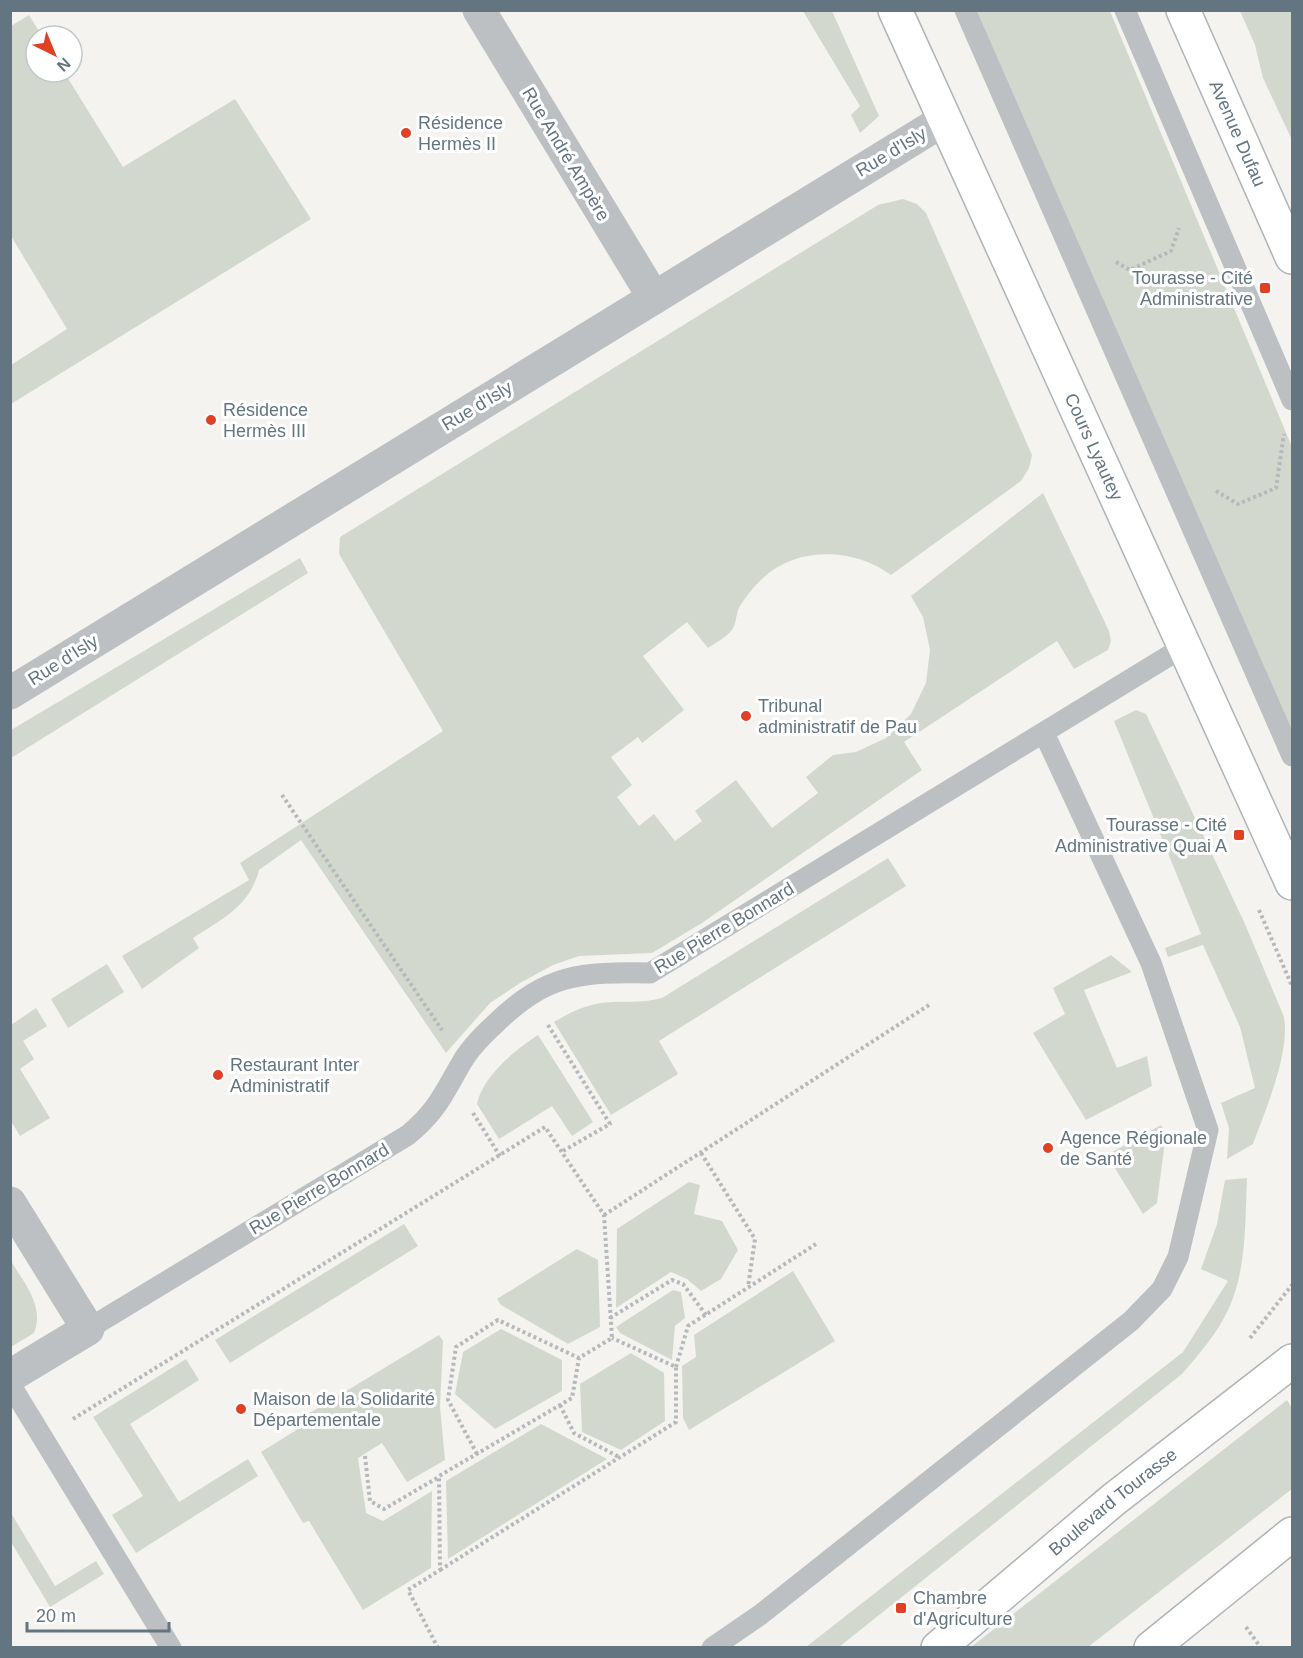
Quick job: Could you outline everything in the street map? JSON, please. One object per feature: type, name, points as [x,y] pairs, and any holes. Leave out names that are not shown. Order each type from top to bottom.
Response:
[{"type":"main road","name":"Cours Lyautey","points":[[895,10],[1293,883]]},
{"type":"main road","name":"Avenue Dufau","points":[[1184,10],[1293,257]]},
{"type":"main road","name":"Boulevard Tourasse","points":[[938,1647],[1113,1500],[1293,1361]]},
{"type":"main road","points":[[1150,1647],[1293,1534]]},
{"type":"street","name":"Rue André Ampère","points":[[478,10],[654,298]]},
{"type":"street","name":"Rue d'Isly","points":[[10,693],[944,120]]},
{"type":"street","points":[[10,1203],[88,1329]]},
{"type":"street","name":"Rue Pierre Bonnard","points":[[10,1376],[88,1329]]},
{"type":"lane","points":[[965,10],[1293,756]]},
{"type":"lane","points":[[1125,10],[1293,400]]},
{"type":"lane","name":"Rue Pierre Bonnard","points":[[88,1329],[408,1135],[431,1116],[453,1082],[462,1061],[482,1037],[529,994],[564,978],[604,973],[650,973],[1185,646]]},
{"type":"lane","points":[[712,1647],[760,1615],[1131,1321],[1162,1289],[1178,1257],[1208,1130],[1151,963],[1044,733]]},
{"type":"lane","points":[[10,1384],[171,1647]]},
{"type":"path","points":[[1110,260],[1130,270],[1171,251],[1181,224]]},
{"type":"path","points":[[1208,487],[1238,504],[1276,488],[1284,433]]},
{"type":"path","points":[[282,795],[462,1061]]},
{"type":"path","points":[[529,994],[610,1124],[561,1152]]},
{"type":"path","points":[[604,1215],[929,1005]]},
{"type":"path","points":[[453,1082],[500,1156]]},
{"type":"path","points":[[43,1437],[546,1127],[604,1215],[612,1338]]},
{"type":"path","points":[[700,1152],[755,1239],[747,1288]]},
{"type":"path","points":[[438,1647],[408,1590],[676,1422],[676,1367],[688,1326],[816,1244]]},
{"type":"path","points":[[610,1318],[672,1280],[682,1284],[705,1315]]},
{"type":"path","points":[[477,1454],[448,1400],[456,1347],[498,1320],[579,1358]]},
{"type":"path","points":[[612,1338],[676,1367]]},
{"type":"path","points":[[365,1456],[370,1501],[384,1509],[572,1398],[579,1358],[612,1338]]},
{"type":"path","points":[[560,1405],[574,1433],[619,1458]]},
{"type":"path","points":[[439,1476],[440,1570]]},
{"type":"path","points":[[1246,1627],[1261,1647]]},
{"type":"shaded area","points":[[803,11],[832,11],[879,116],[860,133],[851,115],[860,106]]},
{"type":"shaded area","points":[[973,11],[1110,11],[1292,447],[1292,731],[1107,324]]},
{"type":"shaded area","points":[[1240,11],[1292,11],[1292,140],[1263,78],[1255,45]]},
{"type":"shaded area","points":[[29,15],[35,24],[24,24],[24,84],[71,84],[123,167],[235,99],[311,219],[11,404],[11,365],[67,329],[11,236],[11,26]]},
{"type":"shaded area","points":[[903,199],[917,204],[926,213],[1032,455],[1029,468],[1021,481],[891,575],[858,559],[840,555],[822,554],[786,562],[771,572],[749,593],[737,612],[735,624],[725,637],[708,648],[687,622],[643,656],[684,710],[642,743],[638,737],[611,757],[632,785],[617,797],[639,826],[654,814],[675,841],[702,821],[695,811],[736,780],[772,828],[818,793],[806,777],[833,755],[856,752],[886,738],[911,714],[926,683],[930,650],[923,617],[911,596],[1043,493],[1109,631],[1111,641],[1108,650],[1074,669],[1057,641],[904,742],[922,770],[702,923],[652,953],[579,956],[553,965],[490,1003],[446,1053],[301,840],[259,870],[249,893],[234,910],[193,938],[199,948],[142,989],[122,956],[249,880],[240,863],[443,731],[339,554],[340,537],[878,205]]},
{"type":"shaded area","points":[[300,558],[308,573],[11,758],[11,730]]},
{"type":"shaded area","points":[[1136,710],[1146,714],[1245,924],[1284,1017],[1284,1047],[1280,1064],[1253,1144],[1227,1159],[1229,1128],[1221,1103],[1255,1088],[1240,1027],[1203,945],[1168,957],[1165,948],[1201,934],[1114,721]]},
{"type":"shaded area","points":[[888,858],[906,886],[659,1041],[678,1074],[611,1115],[554,1022],[576,1010],[594,1004],[662,998]]},
{"type":"shaded area","points":[[1111,955],[1132,972],[1084,990],[1117,1068],[1147,1056],[1152,1086],[1086,1120],[1033,1033],[1065,1014],[1053,988]]},
{"type":"shaded area","points":[[107,964],[124,992],[68,1028],[51,999]]},
{"type":"shaded area","points":[[36,1008],[47,1026],[23,1041],[34,1059],[20,1069],[50,1118],[20,1136],[11,1121],[11,1025]]},
{"type":"shaded area","points":[[538,1035],[593,1122],[572,1136],[552,1106],[499,1139],[477,1104],[480,1094],[501,1065]]},
{"type":"shaded area","points":[[1161,1125],[1166,1133],[1157,1203],[1143,1214],[1107,1155]]},
{"type":"shaded area","points":[[1247,1178],[1244,1245],[1234,1295],[1219,1327],[1182,1374],[839,1647],[806,1647],[1183,1352],[1228,1281],[1201,1269],[1217,1224],[1225,1180]]},
{"type":"shaded area","points":[[689,1182],[700,1185],[694,1214],[722,1221],[738,1250],[721,1279],[701,1291],[687,1279],[671,1272],[616,1308],[617,1229]]},
{"type":"shaded area","points":[[404,1224],[418,1246],[230,1363],[215,1340]]},
{"type":"shaded area","points":[[577,1249],[598,1260],[600,1327],[568,1344],[501,1305],[497,1299]]},
{"type":"shaded area","points":[[11,1261],[32,1295],[37,1323],[34,1333],[11,1347]]},
{"type":"shaded area","points":[[793,1271],[835,1341],[689,1430],[683,1418],[682,1366],[696,1357],[694,1335]]},
{"type":"shaded area","points":[[673,1290],[681,1292],[685,1318],[675,1326],[672,1360],[620,1333],[616,1327]]},
{"type":"shaded area","points":[[501,1329],[562,1360],[562,1391],[495,1429],[455,1394],[463,1352]]},
{"type":"shaded area","points":[[439,1335],[443,1341],[440,1407],[445,1460],[407,1482],[382,1443],[358,1458],[366,1513],[383,1521],[432,1491],[431,1568],[363,1610],[309,1521],[303,1523],[261,1452],[306,1424],[303,1417]]},
{"type":"shaded area","points":[[631,1353],[664,1373],[665,1421],[621,1450],[582,1432],[580,1384]]},
{"type":"shaded area","points":[[186,1359],[199,1380],[130,1424],[179,1502],[248,1459],[258,1476],[136,1553],[112,1515],[143,1496],[93,1417]]},
{"type":"shaded area","points":[[1287,1400],[1292,1408],[1292,1489],[1088,1647],[971,1647]]},
{"type":"shaded area","points":[[541,1424],[607,1459],[448,1559],[446,1481]]},
{"type":"shaded area","points":[[11,1513],[55,1586],[96,1561],[104,1574],[50,1607],[11,1542]]},
{"type":"place","name":"Résidence Hermès II","points":[[406,133]]},
{"type":"place","name":"Tourasse - Cité Administrative","points":[[1265,288]]},
{"type":"place","name":"Résidence Hermès III","points":[[211,420]]},
{"type":"place","name":"Tribunal administratif de Pau","points":[[746,716]]},
{"type":"place","name":"Tourasse - Cité Administrative Quai A","points":[[1239,835]]},
{"type":"place","name":"Restaurant Inter Administratif","points":[[218,1075]]},
{"type":"place","name":"Agence Régionale de Santé","points":[[1048,1148]]},
{"type":"place","name":"Maison de la Solidarité Départementale","points":[[241,1409]]},
{"type":"place","name":"Chambre d'Agriculture","points":[[901,1608]]}]
